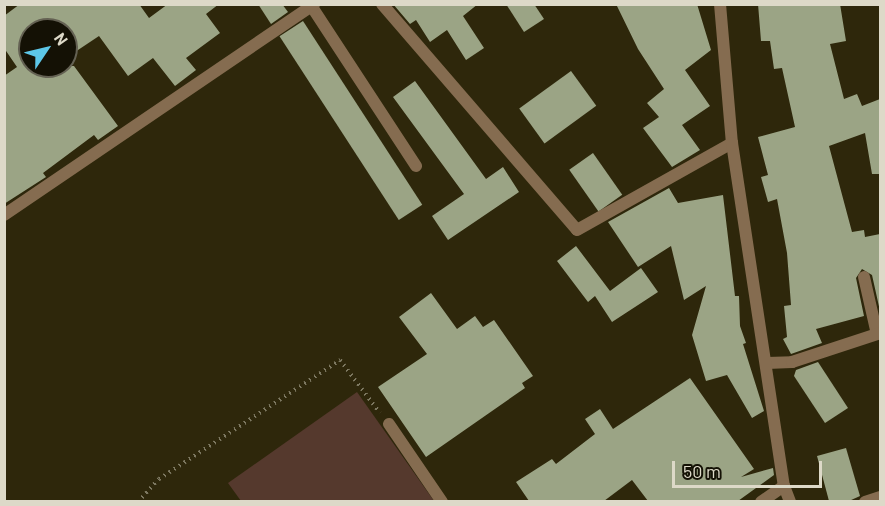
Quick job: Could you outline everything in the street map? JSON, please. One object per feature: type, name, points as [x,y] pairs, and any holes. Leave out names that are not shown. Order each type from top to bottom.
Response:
[{"type":"street","points":[[382,4],[577,230],[732,143]]},
{"type":"street","points":[[720,4],[732,143],[784,486],[790,501]]},
{"type":"street","points":[[4,215],[313,5],[416,166]]},
{"type":"street","points":[[767,363],[792,362],[879,334],[864,277]]},
{"type":"street","points":[[389,424],[442,501]]},
{"type":"street","points":[[761,501],[784,486]]},
{"type":"street","points":[[865,501],[880,497]]},
{"type":"path","points":[[138,501],[159,479],[340,360],[389,424]]},
{"type":"shaded area","points":[[357,392],[434,501],[241,501],[228,483]]},
{"type":"building","points":[[20,4],[139,4],[149,18],[168,4],[219,4],[206,14],[220,33],[186,58],[196,70],[175,86],[153,58],[128,76],[99,36],[78,50],[78,18],[18,18],[18,78],[78,78],[78,71],[118,126],[98,140],[94,135],[43,173],[46,177],[4,204],[4,76],[17,67],[4,48],[4,16]]},
{"type":"building","points":[[258,4],[282,4],[288,12],[271,24]]},
{"type":"building","points":[[393,4],[478,4],[463,16],[484,48],[466,60],[447,30],[430,42],[416,20],[410,24]]},
{"type":"building","points":[[506,4],[534,4],[544,19],[524,32]]},
{"type":"building","points":[[616,4],[697,4],[711,50],[685,70],[710,106],[682,125],[700,150],[672,167],[643,128],[659,117],[647,103],[664,89],[638,49]]},
{"type":"building","points":[[758,4],[840,4],[846,41],[830,44],[844,99],[857,94],[862,106],[880,99],[880,174],[872,174],[865,133],[829,146],[852,232],[864,230],[865,237],[880,234],[880,311],[872,275],[862,269],[856,278],[864,316],[816,329],[822,343],[791,354],[783,339],[787,337],[784,306],[791,305],[787,253],[777,199],[768,202],[761,177],[768,175],[758,137],[795,127],[782,68],[774,69],[770,41],[761,41]]},
{"type":"building","points":[[303,21],[422,205],[399,220],[280,36]]},
{"type":"building","points":[[571,71],[596,106],[544,143],[519,109]]},
{"type":"building","points":[[415,81],[486,179],[503,167],[519,192],[448,240],[432,216],[464,194],[393,97]]},
{"type":"building","points":[[593,153],[622,195],[598,211],[569,170]]},
{"type":"building","points":[[669,188],[678,203],[723,195],[735,296],[739,296],[740,326],[746,343],[743,344],[764,411],[752,418],[727,375],[706,381],[692,335],[706,286],[684,300],[671,246],[638,267],[608,222]]},
{"type":"building","points":[[576,246],[610,291],[641,268],[658,292],[612,322],[595,296],[588,302],[557,261]]},
{"type":"building","points":[[431,293],[457,329],[475,316],[483,327],[494,320],[533,376],[522,383],[525,388],[426,457],[378,387],[427,354],[399,317]]},
{"type":"building","points":[[818,362],[848,408],[825,423],[794,376],[796,370]]},
{"type":"building","points":[[690,378],[754,469],[741,477],[773,468],[774,475],[738,501],[648,501],[632,480],[604,501],[529,501],[516,482],[552,459],[556,464],[595,434],[585,419],[600,409],[613,429]]},
{"type":"building","points":[[846,448],[860,496],[849,501],[829,501],[817,456]]}]
